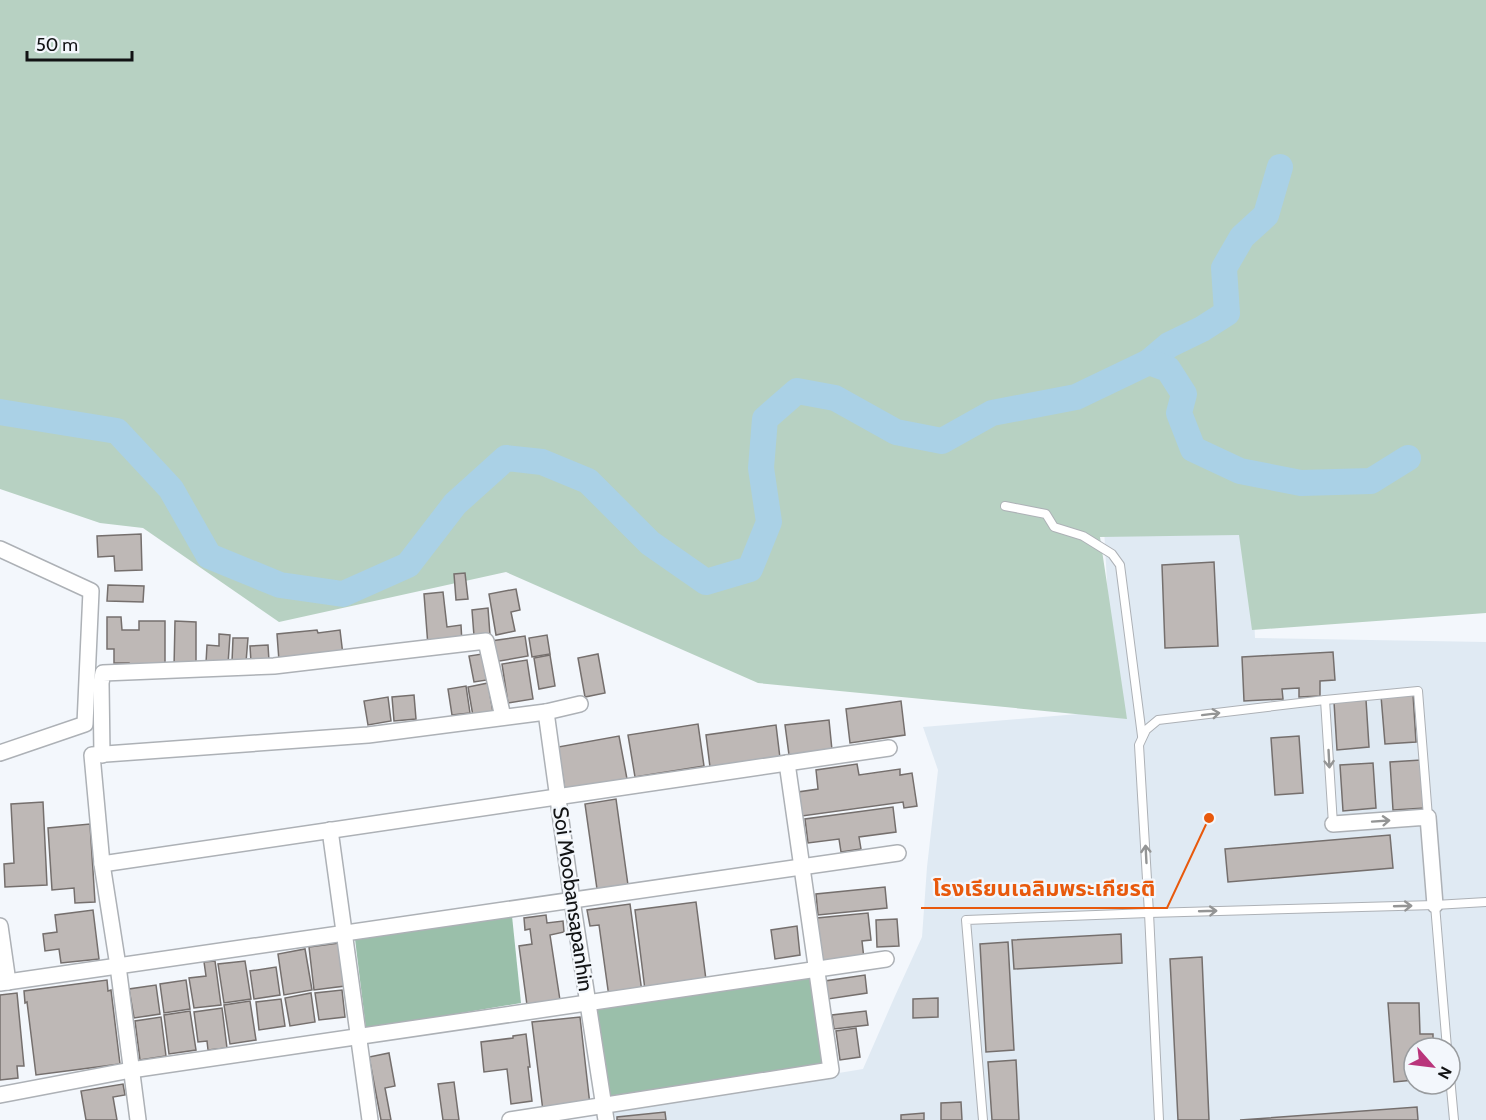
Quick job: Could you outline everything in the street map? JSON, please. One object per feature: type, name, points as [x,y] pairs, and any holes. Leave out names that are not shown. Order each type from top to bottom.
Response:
[{"type":"street","points":[[0,549],[91,591],[85,724],[0,753]]},
{"type":"street","points":[[102,754],[101,683],[103,673],[274,666],[486,641],[503,717]]},
{"type":"street","points":[[138,1120],[102,864],[92,755],[368,735],[546,712],[580,704]]},
{"type":"street","name":"Soi Moobansapanhin","points":[[546,712],[605,1113]]},
{"type":"street","points":[[102,864],[889,748]]},
{"type":"street","points":[[510,1120],[605,1113],[831,1070],[787,763]]},
{"type":"street","points":[[1333,824],[1428,817],[1435,905]]},
{"type":"street","points":[[330,830],[370,1120]]},
{"type":"street","points":[[0,926],[4,982],[898,853]]},
{"type":"street","points":[[0,1095],[131,1070],[886,959]]},
{"type":"lane","points":[[1005,506],[1046,514],[1054,527],[1083,536],[1112,554],[1120,565],[1143,738]]},
{"type":"lane","points":[[1159,1120],[1139,745],[1146,730],[1158,720],[1418,691],[1428,817]]},
{"type":"lane","points":[[1326,700],[1333,824]]},
{"type":"lane","points":[[983,1120],[966,920],[1486,902]]},
{"type":"lane","points":[[1435,905],[1447,1036]]},
{"type":"lane","points":[[1452,1096],[1454,1120]]},
{"type":"shaded area","points":[[1250,527],[1255,638],[1486,642],[1486,1120],[616,1120],[613,1110],[863,1069],[922,937],[938,770],[923,727],[1114,711],[1104,528]]},
{"type":"green space","points":[[0,0],[1486,0],[1486,613],[1252,630],[1239,535],[1100,537],[1127,719],[758,683],[506,572],[279,622],[143,528],[100,523],[0,489]]},
{"type":"green space","points":[[512,916],[521,1003],[366,1029],[355,939]]},
{"type":"green space","points":[[812,977],[824,1065],[609,1096],[596,1009]]},
{"type":"building","points":[[141,534],[142,570],[115,571],[114,556],[98,557],[97,536]]},
{"type":"building","points":[[1214,562],[1218,646],[1165,648],[1162,565]]},
{"type":"building","points":[[465,573],[468,599],[456,600],[454,574]]},
{"type":"building","points":[[108,585],[144,586],[143,602],[107,601]]},
{"type":"building","points":[[516,589],[520,610],[511,612],[515,631],[496,635],[489,594]]},
{"type":"building","points":[[443,592],[447,627],[461,625],[462,643],[428,646],[424,594]]},
{"type":"building","points":[[488,608],[490,635],[474,636],[472,610]]},
{"type":"building","points":[[107,617],[121,617],[122,630],[139,630],[139,621],[165,621],[165,668],[129,668],[129,663],[114,663],[114,649],[107,649]]},
{"type":"building","points":[[175,621],[196,622],[196,668],[174,668]]},
{"type":"building","points":[[317,630],[318,633],[340,630],[343,655],[279,661],[277,634]]},
{"type":"building","points":[[219,634],[230,635],[228,664],[206,663],[207,645],[219,646]]},
{"type":"building","points":[[547,635],[550,654],[532,657],[529,638]]},
{"type":"building","points":[[525,636],[528,656],[494,662],[491,641]]},
{"type":"building","points":[[233,638],[248,638],[246,662],[232,662]]},
{"type":"building","points":[[268,645],[269,661],[251,662],[250,646]]},
{"type":"building","points":[[1333,652],[1335,680],[1320,681],[1320,696],[1299,697],[1299,688],[1282,689],[1283,699],[1244,701],[1242,657]]},
{"type":"building","points":[[482,654],[487,680],[474,682],[469,656]]},
{"type":"building","points":[[598,654],[605,693],[585,697],[578,658]]},
{"type":"building","points":[[550,655],[555,686],[539,689],[534,658]]},
{"type":"building","points":[[527,660],[533,699],[508,703],[502,664]]},
{"type":"building","points":[[488,683],[493,712],[473,716],[468,687]]},
{"type":"building","points":[[466,686],[470,713],[452,715],[448,689]]},
{"type":"building","points":[[1413,694],[1416,742],[1385,744],[1381,696]]},
{"type":"building","points":[[414,695],[416,719],[394,721],[392,697]]},
{"type":"building","points":[[388,697],[391,721],[368,725],[364,701]]},
{"type":"building","points":[[1366,700],[1369,747],[1337,750],[1334,702]]},
{"type":"building","points":[[901,701],[905,735],[850,743],[846,709]]},
{"type":"building","points":[[829,720],[832,750],[789,755],[785,725]]},
{"type":"building","points":[[698,724],[704,766],[635,777],[628,735]]},
{"type":"building","points":[[776,725],[780,758],[710,767],[706,735]]},
{"type":"building","points":[[619,736],[627,779],[565,790],[558,747]]},
{"type":"building","points":[[1299,736],[1303,793],[1275,795],[1271,738]]},
{"type":"building","points":[[1421,760],[1425,808],[1393,810],[1390,762]]},
{"type":"building","points":[[1373,763],[1376,808],[1343,811],[1340,765]]},
{"type":"building","points":[[857,764],[859,775],[900,769],[900,775],[912,773],[917,806],[904,808],[903,802],[802,816],[798,792],[818,789],[816,770]]},
{"type":"building","points":[[616,799],[628,885],[597,889],[585,804]]},
{"type":"building","points":[[43,802],[47,885],[5,887],[4,864],[14,863],[11,804]]},
{"type":"building","points":[[893,807],[896,832],[859,837],[861,849],[841,852],[839,839],[808,843],[805,819]]},
{"type":"building","points":[[90,824],[95,902],[75,903],[74,888],[52,890],[48,828]]},
{"type":"building","points":[[1390,835],[1393,868],[1228,882],[1225,849]]},
{"type":"building","points":[[885,887],[887,908],[818,915],[816,894]]},
{"type":"building","points":[[696,902],[706,980],[645,990],[635,910]]},
{"type":"building","points":[[630,904],[642,992],[609,997],[599,925],[590,926],[587,910]]},
{"type":"building","points":[[93,910],[99,959],[61,963],[59,949],[45,951],[43,934],[57,932],[55,915]]},
{"type":"building","points":[[868,913],[871,940],[862,941],[864,959],[821,963],[817,918]]},
{"type":"building","points":[[546,915],[547,923],[563,921],[564,932],[550,935],[560,1000],[527,1005],[519,946],[532,944],[530,929],[525,930],[524,918]]},
{"type":"building","points":[[897,919],[899,946],[877,947],[876,920]]},
{"type":"building","points":[[797,926],[800,955],[775,959],[771,930]]},
{"type":"building","points":[[1121,934],[1122,963],[1014,969],[1012,940]]},
{"type":"building","points":[[1008,942],[1014,1050],[986,1052],[980,944]]},
{"type":"building","points":[[339,943],[345,986],[314,990],[309,947]]},
{"type":"building","points":[[305,949],[312,990],[284,995],[278,954]]},
{"type":"building","points":[[1202,957],[1209,1120],[1178,1120],[1170,959]]},
{"type":"building","points":[[215,961],[221,1005],[194,1008],[189,978],[206,976],[204,962]]},
{"type":"building","points":[[245,961],[251,999],[224,1003],[218,964]]},
{"type":"building","points":[[276,967],[280,995],[254,999],[250,971]]},
{"type":"building","points":[[865,975],[867,993],[828,999],[825,981]]},
{"type":"building","points":[[107,980],[108,991],[111,990],[120,1064],[36,1075],[24,991]]},
{"type":"building","points":[[186,980],[190,1009],[164,1013],[160,984]]},
{"type":"building","points":[[156,985],[160,1014],[134,1018],[129,989]]},
{"type":"building","points":[[342,990],[345,1017],[319,1020],[315,993]]},
{"type":"building","points":[[17,993],[24,1066],[17,1066],[18,1078],[0,1080],[0,995]]},
{"type":"building","points":[[311,993],[315,1022],[290,1026],[285,998]]},
{"type":"building","points":[[938,998],[938,1017],[913,1018],[913,999]]},
{"type":"building","points":[[281,999],[285,1026],[259,1030],[256,1002]]},
{"type":"building","points":[[250,1001],[256,1040],[230,1044],[224,1005]]},
{"type":"building","points":[[1388,1003],[1419,1003],[1420,1034],[1433,1034],[1433,1036],[1402,1036],[1402,1081],[1394,1082]]},
{"type":"building","points":[[222,1008],[227,1048],[208,1050],[207,1041],[198,1042],[194,1012]]},
{"type":"building","points":[[190,1011],[196,1050],[169,1054],[164,1015]]},
{"type":"building","points":[[866,1011],[868,1025],[834,1029],[832,1015]]},
{"type":"building","points":[[161,1017],[166,1056],[140,1060],[135,1021]]},
{"type":"building","points":[[580,1017],[590,1105],[543,1111],[532,1022]]},
{"type":"building","points":[[856,1028],[860,1057],[840,1060],[836,1031]]},
{"type":"building","points":[[526,1034],[532,1101],[511,1104],[507,1069],[484,1072],[481,1042]]},
{"type":"building","points":[[389,1053],[395,1086],[385,1088],[391,1120],[381,1120],[369,1057]]},
{"type":"building","points":[[1016,1060],[1019,1120],[992,1120],[988,1062]]},
{"type":"building","points":[[454,1082],[459,1120],[443,1120],[438,1084]]},
{"type":"building","points":[[123,1084],[125,1095],[113,1097],[117,1120],[86,1120],[81,1091]]},
{"type":"building","points":[[961,1102],[962,1120],[941,1120],[941,1103]]},
{"type":"building","points":[[1417,1107],[1418,1120],[1240,1120]]},
{"type":"building","points":[[665,1112],[666,1120],[617,1120],[617,1117]]},
{"type":"building","points":[[924,1113],[924,1120],[901,1120],[901,1115]]},
{"type":"waterway","points":[[1149,362],[1169,345],[1202,329],[1227,313],[1224,268],[1242,237],[1266,215],[1280,167]]},
{"type":"waterway","points":[[0,412],[117,431],[171,489],[209,556],[280,585],[343,594],[408,565],[455,504],[506,458],[542,462],[588,481],[650,543],[706,582],[750,569],[769,522],[761,468],[765,419],[797,391],[835,398],[896,432],[942,441],[992,413],[1076,397],[1149,362],[1168,369],[1184,394],[1179,413],[1193,449],[1240,471],[1301,483],[1371,481],[1408,458]]},
{"type":"place","name":"โรงเรียนเฉลิมพระเกียรติ","points":[[1209,818]]}]
